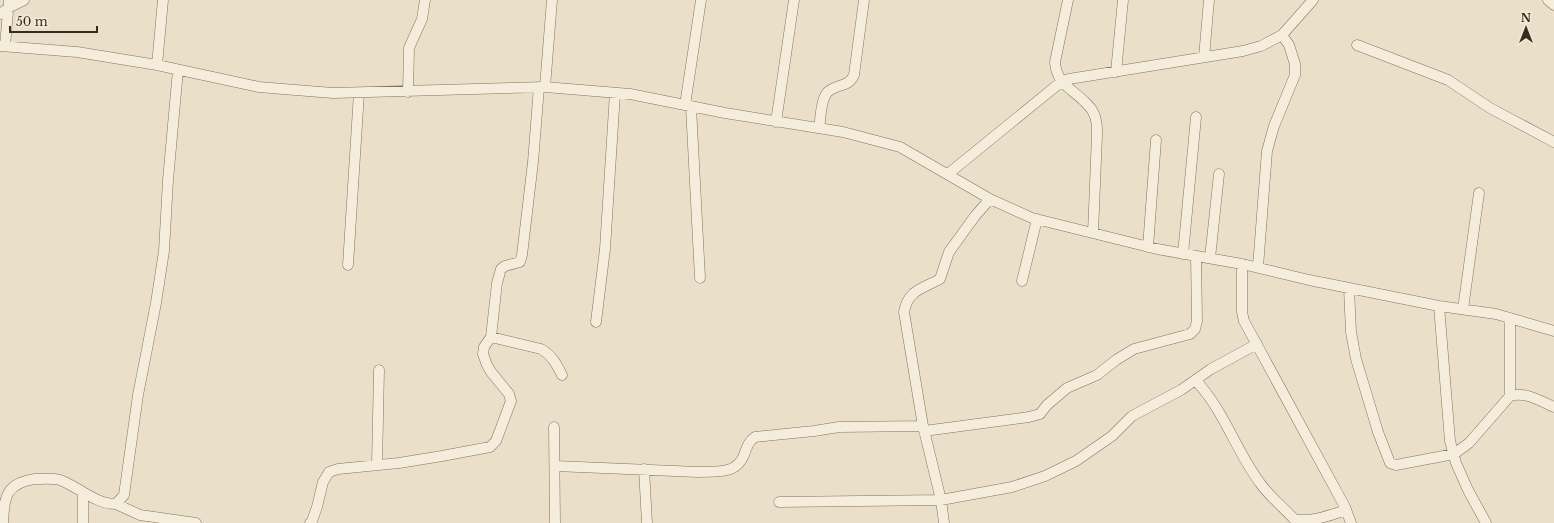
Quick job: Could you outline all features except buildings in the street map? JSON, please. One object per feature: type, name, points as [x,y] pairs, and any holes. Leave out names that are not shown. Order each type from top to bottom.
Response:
[{"type":"street","points":[[24,0],[6,7],[2,46],[78,52],[178,70],[259,87],[333,93],[542,87],[630,94],[776,122],[843,132],[900,147],[990,199],[1037,219],[1148,247],[1258,267],[1309,280],[1439,306],[1496,314],[1554,331]]},
{"type":"street","points":[[157,66],[163,0]]},
{"type":"street","points":[[408,92],[409,48],[422,19],[425,0]]},
{"type":"street","points":[[310,523],[317,507],[323,482],[330,472],[338,469],[442,456],[490,447],[496,441],[511,401],[510,394],[491,372],[483,354],[484,347],[491,337],[497,282],[501,269],[505,266],[520,262],[522,255],[552,0]]},
{"type":"street","points":[[700,278],[688,106],[701,0]]},
{"type":"street","points":[[776,122],[794,0]]},
{"type":"street","points":[[819,128],[823,102],[827,93],[851,81],[854,75],[864,0]]},
{"type":"street","points":[[1068,0],[1055,62],[1056,71],[1061,82],[1069,87],[1092,109],[1096,119],[1098,135],[1093,233]]},
{"type":"street","points":[[1116,72],[1123,0]]},
{"type":"street","points":[[1204,57],[1209,0]]},
{"type":"street","points":[[948,174],[1061,82],[1069,79],[1243,51],[1261,46],[1282,35],[1313,0]]},
{"type":"street","points":[[1548,0],[1554,5]]},
{"type":"street","points":[[1258,267],[1267,151],[1274,126],[1295,75],[1289,45],[1282,35]]},
{"type":"street","points":[[1357,45],[1448,80],[1490,108],[1554,142]]},
{"type":"street","points":[[116,504],[124,495],[130,464],[138,395],[156,303],[164,251],[168,180],[178,70]]},
{"type":"street","points":[[348,265],[359,93]]},
{"type":"street","points":[[596,322],[605,249],[615,93]]},
{"type":"street","points":[[1183,254],[1196,117]]},
{"type":"street","points":[[1148,247],[1156,140]]},
{"type":"street","points":[[1210,258],[1220,174]]},
{"type":"street","points":[[1463,309],[1479,193]]},
{"type":"street","points":[[944,523],[941,500],[923,428],[904,312],[906,302],[915,292],[940,279],[949,252],[975,216],[990,199]]},
{"type":"street","points":[[1022,281],[1037,219]]},
{"type":"street","points":[[555,466],[698,472],[734,469],[741,463],[749,441],[755,437],[839,427],[923,428],[1029,417],[1040,414],[1047,405],[1067,388],[1098,375],[1116,360],[1134,349],[1190,334],[1195,329],[1197,321],[1196,256]]},
{"type":"street","points":[[1242,264],[1242,312],[1244,321],[1346,510],[1351,523]]},
{"type":"street","points":[[1349,288],[1351,332],[1356,359],[1378,432],[1390,463],[1396,465],[1454,454],[1469,443],[1510,396],[1516,394],[1525,395],[1554,407]]},
{"type":"street","points":[[1439,306],[1450,441],[1468,490],[1486,523]]},
{"type":"street","points":[[1510,318],[1510,396]]},
{"type":"street","points":[[491,337],[542,349],[556,363],[562,374]]},
{"type":"street","points":[[779,502],[941,500],[1012,487],[1045,476],[1076,461],[1112,436],[1132,416],[1196,380],[1211,369],[1257,344]]},
{"type":"street","points":[[377,465],[379,370]]},
{"type":"street","points":[[1196,380],[1204,389],[1225,423],[1260,484],[1294,519],[1302,522],[1310,522],[1346,510]]},
{"type":"street","points":[[554,427],[555,523]]},
{"type":"street","points":[[644,469],[647,523]]},
{"type":"street","points":[[3,523],[6,496],[12,487],[23,481],[42,478],[59,480],[106,504],[116,504],[140,515],[196,523]]},
{"type":"street","points":[[82,523],[83,492]]}]
